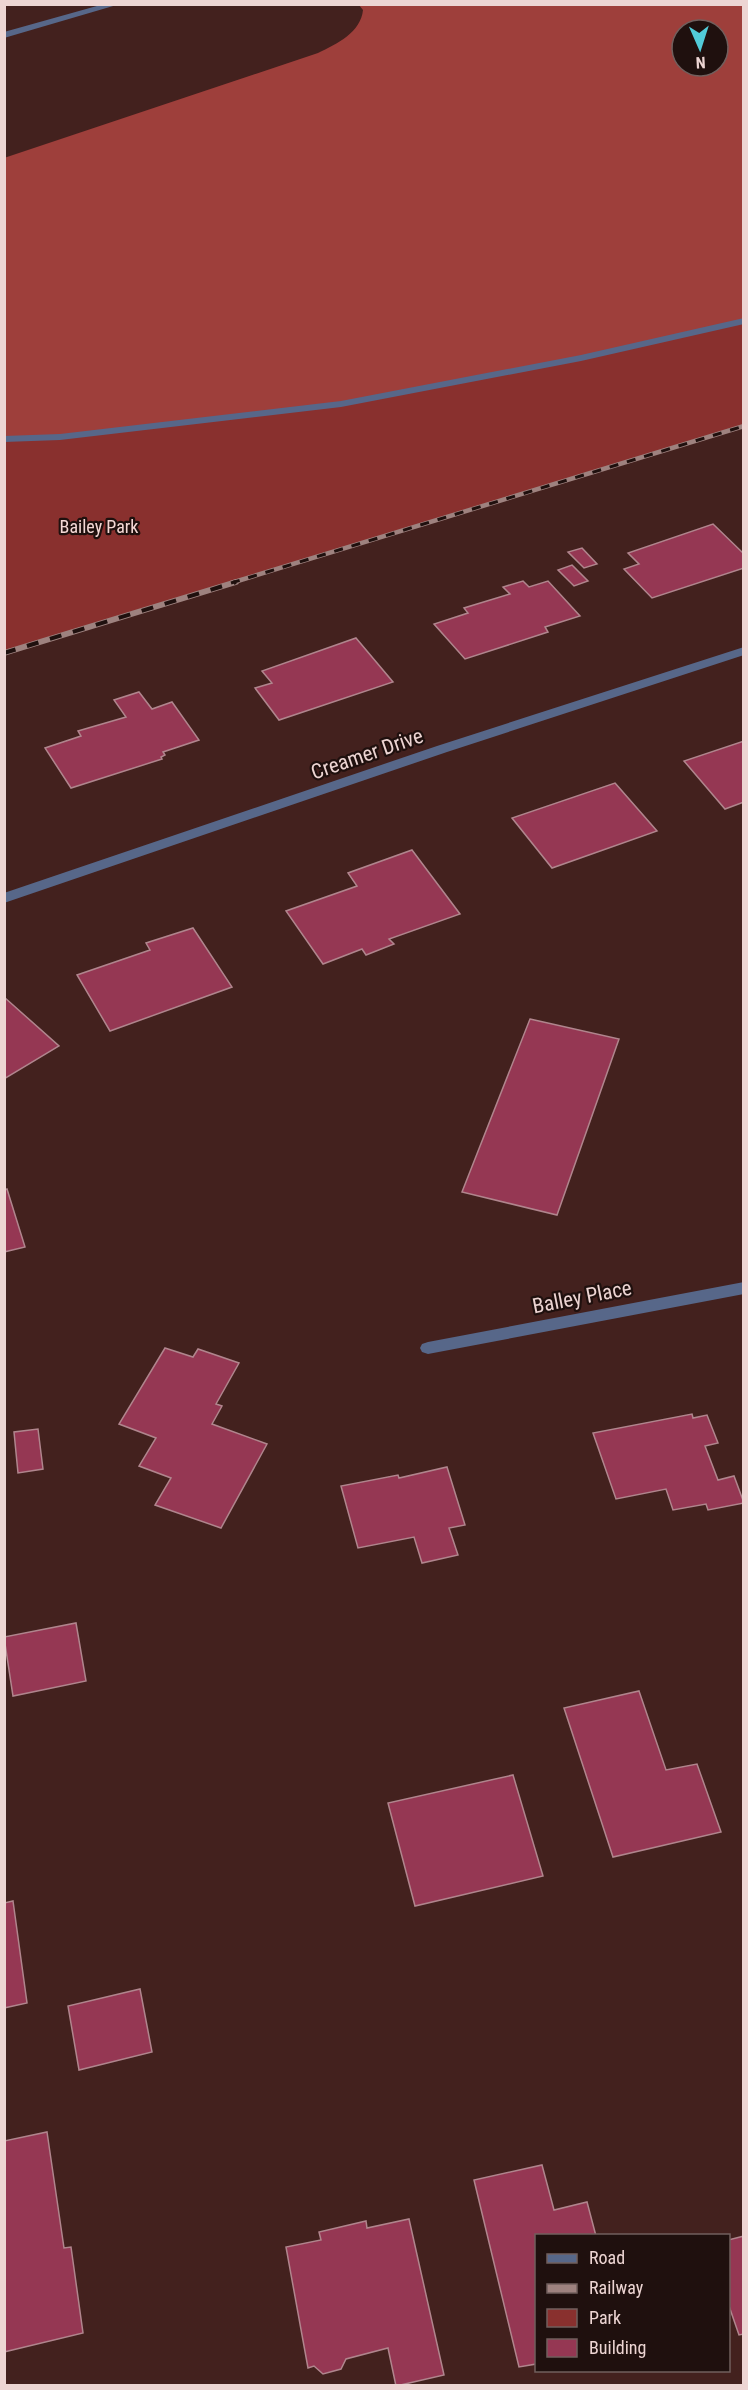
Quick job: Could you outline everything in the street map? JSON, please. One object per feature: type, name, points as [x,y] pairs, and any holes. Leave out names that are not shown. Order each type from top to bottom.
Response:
[{"type":"street","points":[[4,35],[116,4]]},
{"type":"street","points":[[4,439],[60,437],[341,404],[581,358],[744,321]]},
{"type":"street","name":"Creamer Drive","points":[[4,898],[442,749],[744,651]]},
{"type":"street","name":"Balley Place","points":[[428,1348],[744,1288]]},
{"type":"green space","name":"Bailey Park","points":[[743,321],[743,426],[5,653],[4,439]]},
{"type":"shaded area","points":[[359,5],[743,5],[743,321],[581,358],[341,404],[60,437],[5,439],[4,158],[318,53],[347,36],[358,25],[363,10]]},
{"type":"building","points":[[713,524],[744,554],[744,568],[652,598],[624,569],[639,564],[628,553]]},
{"type":"building","points":[[582,548],[597,564],[584,568],[568,552]]},
{"type":"building","points":[[572,565],[588,581],[574,586],[558,570]]},
{"type":"building","points":[[523,581],[529,587],[548,581],[580,616],[545,627],[548,632],[465,659],[434,624],[468,613],[464,608],[510,594],[503,587]]},
{"type":"building","points":[[356,638],[393,682],[279,720],[255,688],[272,683],[262,671]]},
{"type":"building","points":[[139,692],[152,709],[172,702],[199,740],[163,752],[165,755],[161,757],[162,759],[71,788],[45,748],[81,736],[78,731],[126,717],[114,700]]},
{"type":"building","points":[[744,741],[744,802],[725,809],[684,761]]},
{"type":"building","points":[[615,783],[657,831],[552,868],[512,818]]},
{"type":"building","points":[[412,850],[460,914],[389,939],[394,944],[366,955],[362,949],[323,964],[286,911],[357,886],[348,873]]},
{"type":"building","points":[[193,928],[232,987],[110,1031],[77,975],[150,950],[146,943]]},
{"type":"building","points":[[4,997],[59,1046],[4,1079]]},
{"type":"building","points":[[530,1019],[619,1039],[557,1215],[462,1192]]},
{"type":"building","points":[[7,1189],[25,1247],[4,1252],[4,1190]]},
{"type":"building","points":[[165,1348],[193,1357],[198,1349],[239,1363],[216,1404],[222,1406],[212,1424],[267,1444],[221,1528],[155,1505],[171,1478],[139,1466],[156,1438],[119,1424]]},
{"type":"building","points":[[692,1414],[693,1418],[707,1415],[718,1443],[705,1446],[718,1480],[734,1476],[744,1503],[708,1510],[706,1504],[673,1510],[666,1489],[616,1499],[593,1433]]},
{"type":"building","points":[[38,1429],[43,1469],[18,1473],[14,1432]]},
{"type":"building","points":[[447,1467],[465,1525],[449,1528],[458,1555],[422,1563],[414,1537],[358,1548],[341,1486],[398,1475],[399,1478]]},
{"type":"building","points":[[76,1623],[86,1681],[13,1696],[4,1637]]},
{"type":"building","points":[[639,1691],[666,1770],[697,1764],[721,1832],[613,1857],[564,1708]]},
{"type":"building","points":[[513,1775],[543,1876],[415,1906],[388,1803]]},
{"type":"building","points":[[13,1901],[27,2003],[4,2008],[4,1903]]},
{"type":"building","points":[[140,1989],[152,2052],[79,2070],[68,2006]]},
{"type":"building","points":[[47,2132],[64,2248],[71,2247],[83,2333],[4,2352],[4,2141]]},
{"type":"building","points":[[542,2165],[554,2210],[587,2202],[595,2234],[535,2234],[535,2364],[519,2367],[474,2180]]},
{"type":"building","points":[[409,2219],[444,2375],[396,2386],[388,2348],[346,2359],[341,2369],[323,2374],[314,2366],[308,2368],[286,2247],[321,2240],[319,2232],[366,2221],[367,2228]]},
{"type":"building","points":[[744,2236],[744,2334],[739,2335],[730,2309],[730,2240]]},
{"type":"railway","points":[[231,583],[744,426]]},
{"type":"railway","points":[[4,653],[236,582]]}]
